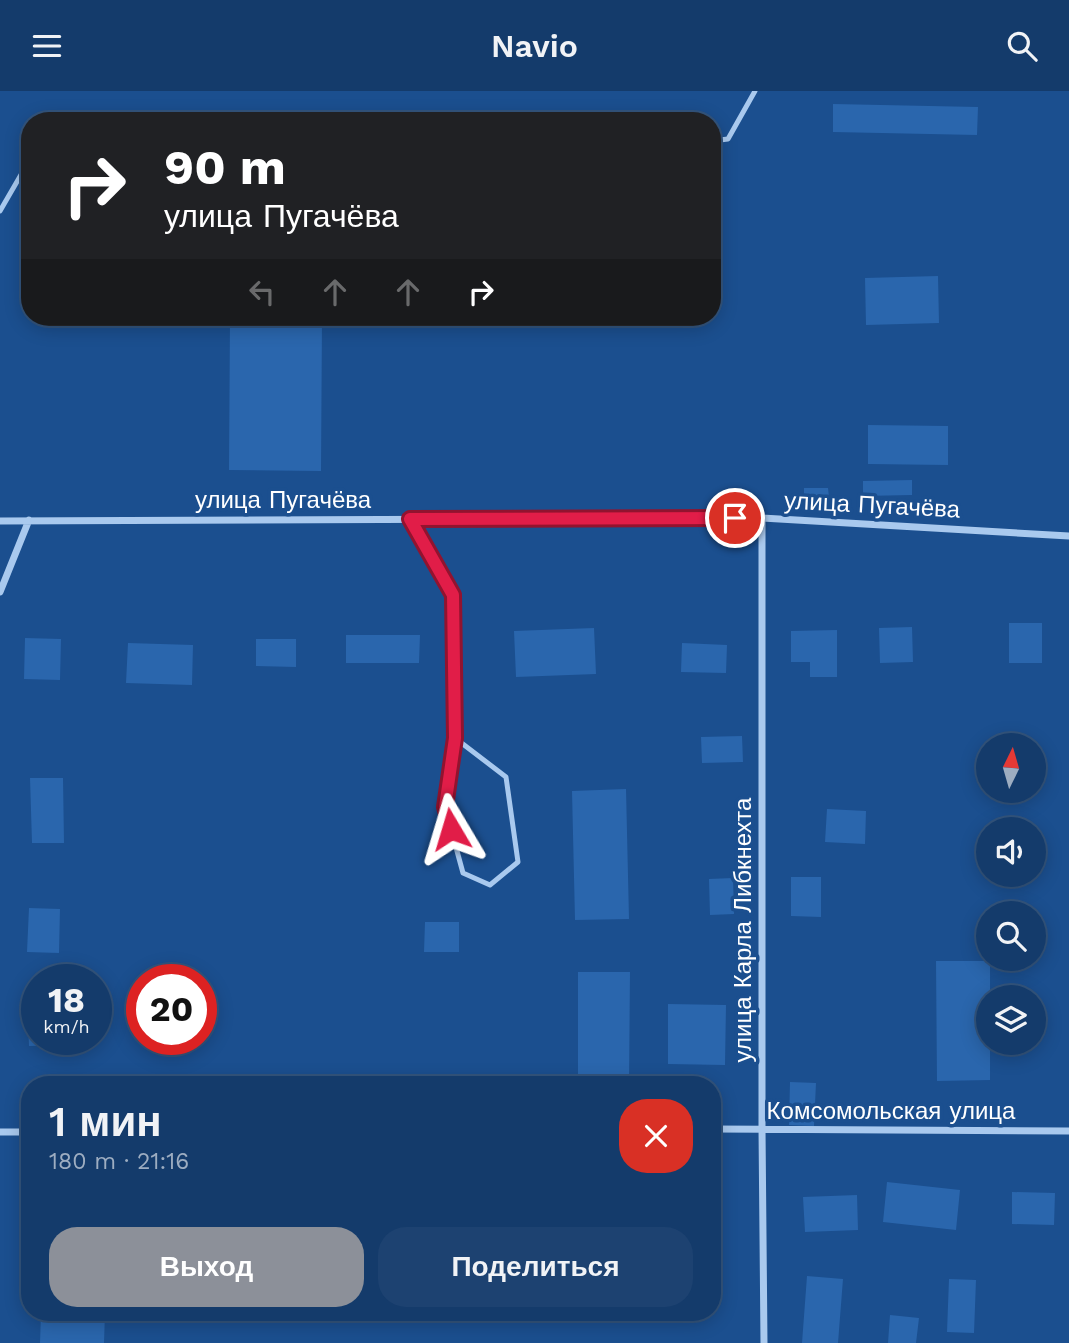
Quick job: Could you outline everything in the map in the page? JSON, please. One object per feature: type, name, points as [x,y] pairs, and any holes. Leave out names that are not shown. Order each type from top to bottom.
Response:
[{"type":"street","name":"улица Пугачёва","points":[[0,521],[762,518],[1069,535]]},
{"type":"street","name":"улица Карла Либкнехта","points":[[762,518],[764,1343]]},
{"type":"street","points":[[0,592],[29,520]]},
{"type":"street","name":"Комсомольская улица","points":[[721,1129],[1069,1131]]},
{"type":"street","points":[[0,1132],[21,1132]]},
{"type":"lane","points":[[721,140],[728,139],[755,91]]},
{"type":"lane","points":[[0,211],[21,175]]},
{"type":"lane","points":[[410,519],[453,595],[455,738],[445,807],[463,873],[491,885],[518,862],[506,777],[455,738]]},
{"type":"building","points":[[833,104],[978,107],[977,135],[833,132]]},
{"type":"building","points":[[938,276],[939,323],[866,325],[865,278]]},
{"type":"building","points":[[230,326],[322,326],[321,471],[229,470]]},
{"type":"building","points":[[868,425],[948,426],[948,465],[868,464]]},
{"type":"building","points":[[912,480],[912,495],[863,496],[863,481]]},
{"type":"building","points":[[804,488],[828,488],[829,497],[804,498]]},
{"type":"building","points":[[1009,623],[1042,623],[1042,663],[1009,663]]},
{"type":"building","points":[[912,627],[913,662],[880,663],[879,628]]},
{"type":"building","points":[[594,628],[596,674],[516,677],[514,631]]},
{"type":"building","points":[[837,630],[837,677],[810,677],[810,662],[791,662],[791,631]]},
{"type":"building","points":[[346,635],[420,635],[419,663],[346,663]]},
{"type":"building","points":[[25,638],[61,639],[60,680],[24,679]]},
{"type":"building","points":[[256,639],[296,639],[296,667],[256,666]]},
{"type":"building","points":[[128,643],[193,645],[192,685],[126,683]]},
{"type":"building","points":[[682,643],[727,645],[726,673],[681,672]]},
{"type":"building","points":[[742,736],[743,762],[702,763],[701,737]]},
{"type":"building","points":[[30,778],[63,778],[64,843],[32,843]]},
{"type":"building","points":[[626,789],[629,919],[575,920],[572,791]]},
{"type":"building","points":[[827,809],[866,811],[865,844],[825,842]]},
{"type":"building","points":[[791,877],[821,877],[821,917],[791,916]]},
{"type":"building","points":[[733,878],[734,914],[710,915],[709,879]]},
{"type":"building","points":[[29,908],[60,909],[59,953],[27,952]]},
{"type":"building","points":[[425,922],[459,922],[459,952],[424,952]]},
{"type":"building","points":[[936,961],[976,961],[976,971],[990,971],[990,985],[976,985],[976,1055],[990,1055],[990,1080],[937,1081]]},
{"type":"building","points":[[578,972],[630,972],[629,1076],[578,1076]]},
{"type":"building","points":[[668,1004],[726,1005],[725,1065],[668,1064]]},
{"type":"building","points":[[790,1082],[816,1083],[814,1126],[789,1125]]},
{"type":"building","points":[[887,1182],[960,1190],[956,1230],[883,1222]]},
{"type":"building","points":[[1012,1192],[1055,1193],[1054,1225],[1012,1224]]},
{"type":"building","points":[[857,1195],[858,1230],[805,1232],[803,1197]]},
{"type":"building","points":[[807,1276],[843,1279],[838,1343],[802,1343]]},
{"type":"building","points":[[949,1279],[976,1280],[974,1333],[947,1332]]},
{"type":"building","points":[[890,1315],[919,1318],[916,1343],[888,1343]]},
{"type":"building","points":[[41,1321],[105,1321],[104,1343],[40,1343]]},
{"type":"route","points":[[451,829],[445,807],[455,738],[453,595],[410,519],[735,518]]}]
